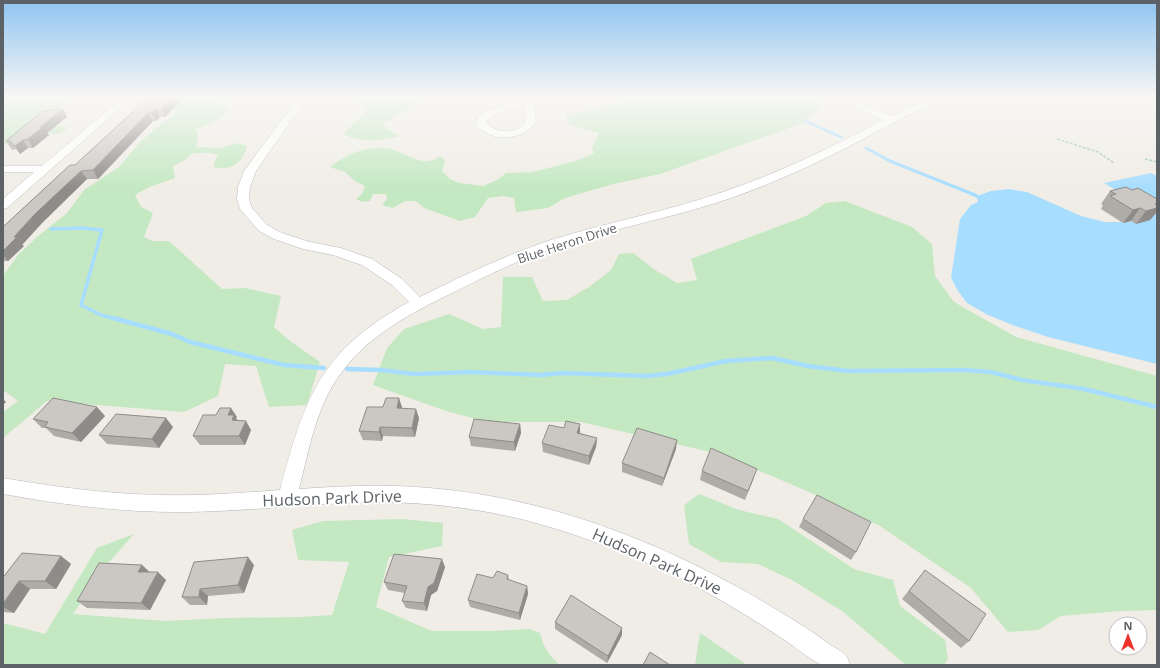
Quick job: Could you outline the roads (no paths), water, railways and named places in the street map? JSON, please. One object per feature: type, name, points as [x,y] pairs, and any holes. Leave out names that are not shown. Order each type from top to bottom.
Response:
[{"type":"street","points":[[3,205],[93,127]]},
{"type":"street","points":[[281,127],[250,171],[244,187],[243,199],[246,209],[263,228],[278,236],[308,246],[336,251],[366,262],[397,282],[418,303]]},
{"type":"street","points":[[484,127],[486,130],[505,134],[522,131],[528,127]]},
{"type":"street","name":"Blue Heron Drive","points":[[287,499],[308,417],[319,392],[330,375],[347,354],[386,322],[418,303],[490,268],[553,244],[589,233],[705,203],[757,185],[809,163],[878,127]]},
{"type":"street","points":[[3,169],[45,169]]},
{"type":"street","name":"Hudson Park Drive","points":[[3,486],[57,496],[122,502],[211,503],[355,494],[430,496],[493,505],[586,529],[632,546],[711,583],[756,608],[839,665]]},
{"type":"water","points":[[1151,173],[1157,176],[1157,204],[1144,207],[1104,183]]},
{"type":"water","points":[[1009,189],[1027,192],[1081,216],[1105,222],[1129,222],[1157,214],[1157,364],[1048,337],[988,315],[967,303],[951,278],[960,219],[971,205],[978,202],[977,196],[991,191]]},
{"type":"waterway","points":[[819,127],[841,137]]},
{"type":"waterway","points":[[866,148],[890,161],[975,195]]},
{"type":"waterway","points":[[972,194],[977,196]]},
{"type":"waterway","points":[[51,229],[81,228],[102,230],[81,305],[101,315],[116,319]]},
{"type":"waterway","points":[[113,318],[172,334],[190,342],[284,365],[324,368]]},
{"type":"waterway","points":[[347,369],[381,370],[414,374],[471,372],[540,375],[563,373],[647,376],[667,374],[726,361],[772,358],[808,366],[848,371],[963,370],[991,372],[1022,380],[1084,389],[1157,407]]}]
